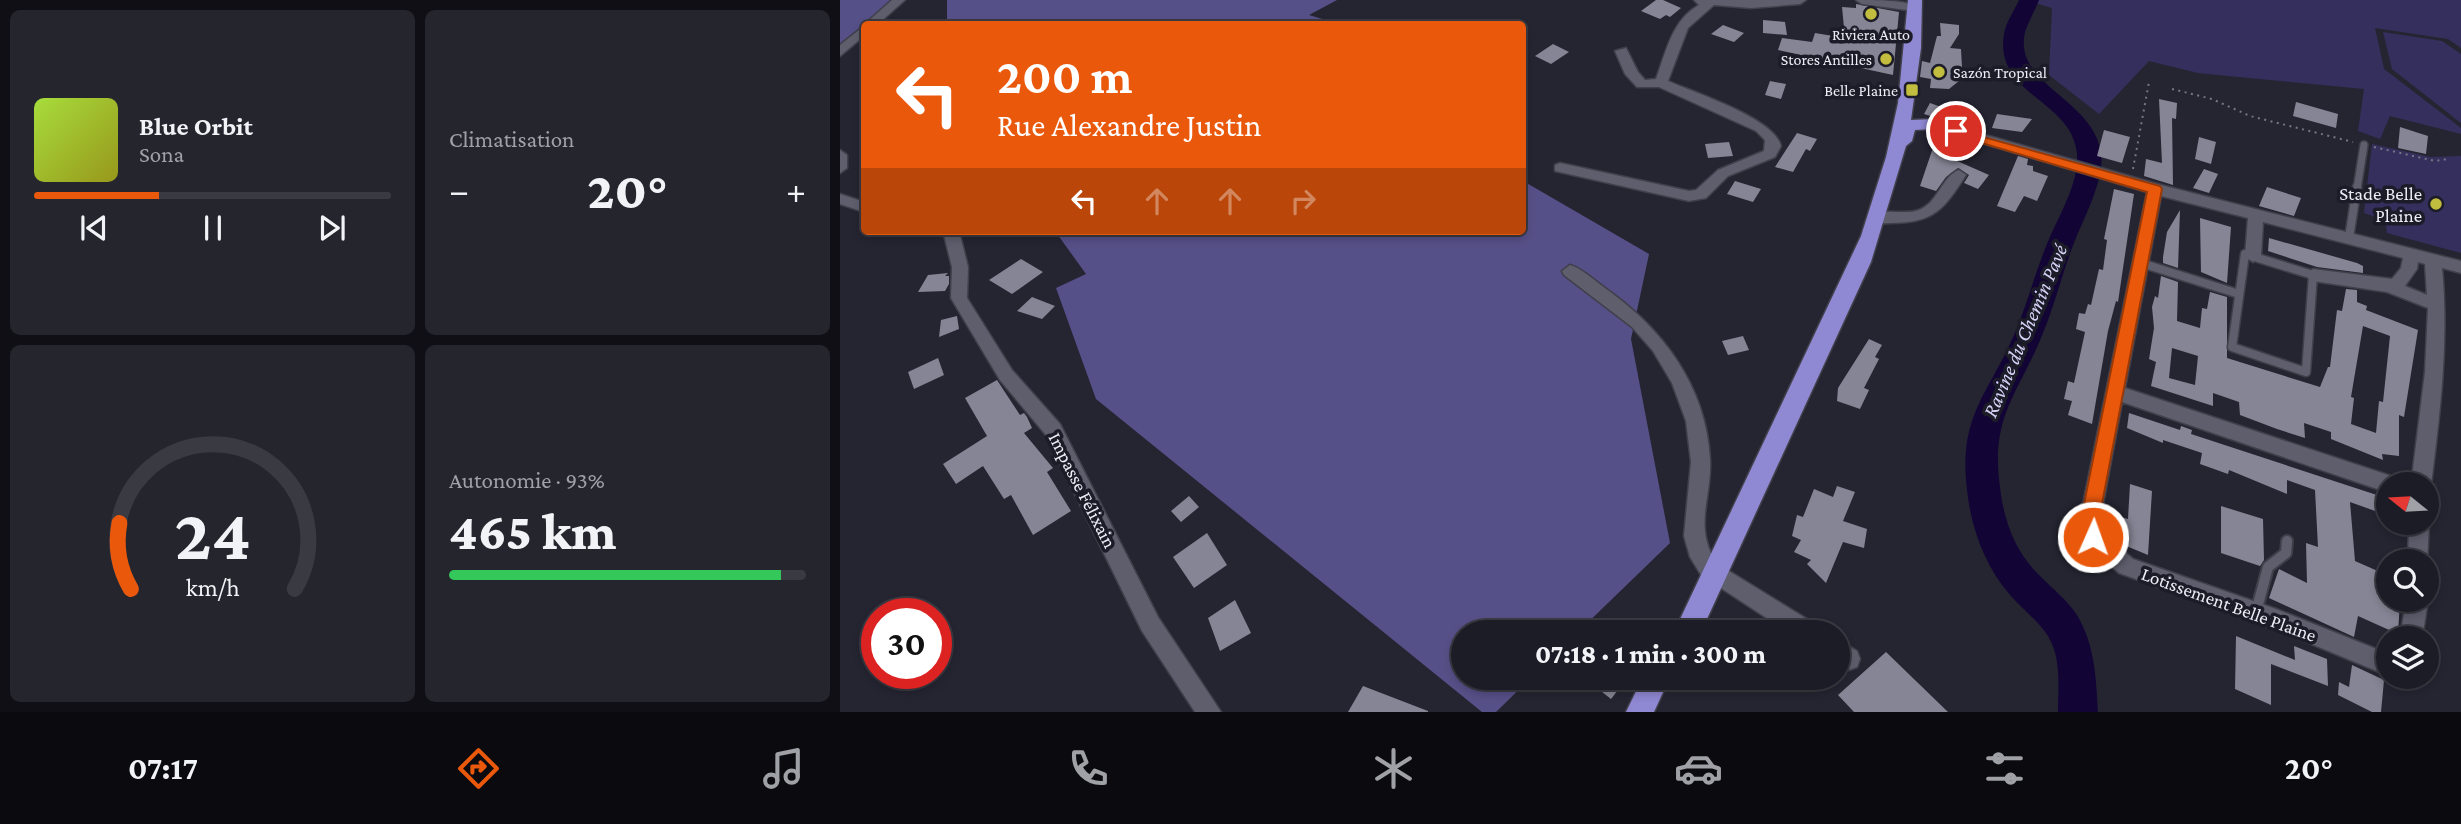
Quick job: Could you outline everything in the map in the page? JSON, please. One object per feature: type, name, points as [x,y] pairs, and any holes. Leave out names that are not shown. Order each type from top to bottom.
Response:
[{"type":"highway","points":[[1684,620],[1845,297],[1878,218],[1895,158],[1907,92],[1914,3]]},
{"type":"highway","points":[[1692,620],[1711,570],[1852,263],[1880,195],[1914,24]]},
{"type":"highway","points":[[1907,92],[1911,96],[1912,115],[1933,124]]},
{"type":"highway","points":[[1895,158],[1899,155],[1908,125],[1933,124]]},
{"type":"highway","points":[[1640,712],[1651,690]]},
{"type":"highway","points":[[1650,712],[1660,690]]},
{"type":"street","points":[[874,21],[899,0]]},
{"type":"street","points":[[1692,0],[1709,4],[1800,0]]},
{"type":"street","points":[[1861,0],[1914,3]]},
{"type":"street","points":[[1661,83],[1674,51],[1675,37],[1691,12],[1709,4]]},
{"type":"street","points":[[840,52],[861,33]]},
{"type":"street","points":[[1560,168],[1689,196],[1701,194],[1723,173],[1770,154],[1774,146],[1772,138],[1761,128],[1661,83],[1642,84],[1632,74],[1621,51]]},
{"type":"street","points":[[1933,124],[2155,189],[2461,267]]},
{"type":"street","points":[[840,155],[840,168]]},
{"type":"street","points":[[1878,218],[1924,217],[1933,213],[1959,175]]},
{"type":"street","name":"Lotissement Belle Plaine","points":[[2155,189],[2117,393],[2093,504],[2093,537],[2126,566],[2256,612],[2376,660]]},
{"type":"street","points":[[840,199],[861,206]]},
{"type":"street","points":[[2253,256],[2256,215]]},
{"type":"street","name":"Impasse Félixain","points":[[952,235],[960,267],[959,298],[1006,375],[1053,430],[1150,624],[1209,712]]},
{"type":"street","points":[[2390,286],[2398,285],[2409,269],[2411,254]]},
{"type":"street","points":[[2423,472],[2431,412],[2436,306],[2434,260]]},
{"type":"street","points":[[1570,271],[1645,330],[1677,372],[1699,439],[1700,481],[1692,541],[1696,553],[1711,570],[1788,620]]},
{"type":"street","points":[[2314,275],[2390,286],[2436,306]]},
{"type":"street","points":[[2117,393],[2376,480]]},
{"type":"lane","points":[[2349,238],[2364,145]]},
{"type":"lane","points":[[2245,254],[2253,256],[2314,275],[2306,372],[2232,347],[2245,254]]},
{"type":"lane","points":[[2141,263],[2239,294]]},
{"type":"lane","points":[[2256,612],[2268,567],[2286,553],[2287,541]]},
{"type":"path","points":[[2131,182],[2149,82]]},
{"type":"path","points":[[2172,89],[2212,99],[2250,116],[2364,145],[2435,160],[2448,159]]},
{"type":"shaded area","points":[[840,0],[894,0],[891,11],[877,21],[861,21],[861,32],[840,48]]},
{"type":"shaded area","points":[[947,0],[1337,0],[1309,15],[1329,21],[947,21]]},
{"type":"shaded area","points":[[2025,0],[2461,0],[2461,48],[2448,39],[2375,28],[2384,69],[2461,128],[2461,134],[2390,116],[2380,139],[2358,131],[2364,89],[2198,73],[2149,61],[2099,114],[2049,75],[2052,8]]},
{"type":"shaded area","points":[[2383,32],[2442,41],[2461,54],[2461,123],[2392,69]]},
{"type":"shaded area","points":[[2372,144],[2430,157],[2461,156],[2461,253],[2387,233],[2385,220],[2364,213]]},
{"type":"shaded area","points":[[1526,183],[1649,254],[1631,339],[1670,543],[1590,620],[1451,620],[1451,687],[1096,399],[1056,288],[1086,274],[1058,235],[1526,235]]},
{"type":"shaded area","points":[[1455,690],[1519,690],[1496,712],[1482,712]]},
{"type":"building","points":[[1656,0],[1663,0],[1681,8],[1670,17],[1666,15],[1660,19],[1641,11]]},
{"type":"building","points":[[1856,4],[1899,12],[1893,75],[1778,50],[1782,38],[1812,42],[1815,33],[1845,38],[1842,7],[1856,8]]},
{"type":"building","points":[[1763,20],[1785,22],[1787,35],[1763,33]]},
{"type":"building","points":[[1940,23],[1959,25],[1959,34],[1950,48],[1961,49],[1962,67],[1959,81],[1949,89],[1930,88],[1931,79],[1920,77],[1922,61],[1930,63],[1937,36],[1941,36]]},
{"type":"building","points":[[1723,25],[1744,33],[1734,42],[1711,34]]},
{"type":"building","points":[[1553,44],[1569,52],[1551,64],[1535,56]]},
{"type":"building","points":[[1770,81],[1786,84],[1781,99],[1765,95]]},
{"type":"building","points":[[2159,99],[2177,103],[2176,119],[2172,118],[2173,185],[2144,176],[2146,159],[2162,163]]},
{"type":"building","points":[[2296,102],[2338,114],[2336,128],[2293,116]]},
{"type":"building","points":[[1930,103],[1966,116],[1962,126],[1924,114]]},
{"type":"building","points":[[1997,114],[2032,119],[2022,132],[1992,128]]},
{"type":"building","points":[[2400,127],[2428,136],[2426,154],[2398,148]]},
{"type":"building","points":[[2104,130],[2130,137],[2122,163],[2097,156]]},
{"type":"building","points":[[1797,133],[1817,139],[1810,151],[1806,149],[1793,172],[1775,167]]},
{"type":"building","points":[[1938,133],[1949,136],[1948,144],[1957,146],[1955,160],[1989,175],[1978,189],[1964,183],[1969,175],[1958,168],[1946,177],[1936,191],[1920,186]]},
{"type":"building","points":[[2199,137],[2216,142],[2211,164],[2195,159]]},
{"type":"building","points":[[1729,142],[1733,156],[1708,158],[1705,144]]},
{"type":"building","points":[[2018,156],[2028,159],[2027,165],[2033,166],[2033,171],[2048,176],[2037,201],[2024,196],[2015,212],[1997,206]]},
{"type":"building","points":[[2204,169],[2218,174],[2209,193],[2193,188]]},
{"type":"building","points":[[1735,181],[1761,189],[1753,202],[1727,194]]},
{"type":"building","points":[[2267,187],[2301,198],[2294,216],[2259,206]]},
{"type":"building","points":[[2114,189],[2134,194],[2118,302],[2116,301],[2108,331],[2092,424],[2068,415],[2072,401],[2064,399],[2068,381],[2074,383],[2085,332],[2076,329],[2079,313],[2085,314],[2088,304],[2091,305],[2099,269],[2103,270],[2107,240],[2104,239]]},
{"type":"building","points":[[2180,210],[2178,268],[2163,263],[2163,257],[2167,232]]},
{"type":"building","points":[[2200,218],[2231,227],[2227,283],[2201,272]]},
{"type":"building","points":[[2269,238],[2357,263],[2363,266],[2363,273],[2317,267],[2268,251]]},
{"type":"building","points":[[1021,259],[1043,272],[1012,294],[989,280]]},
{"type":"building","points":[[948,273],[945,276],[949,276],[949,284],[945,291],[918,292],[928,275]]},
{"type":"building","points":[[2161,276],[2178,282],[2177,321],[2200,328],[2202,308],[2207,309],[2210,292],[2227,297],[2227,358],[2320,387],[2330,367],[2337,310],[2342,311],[2346,289],[2357,290],[2357,302],[2367,306],[2366,310],[2418,330],[2404,417],[2399,415],[2399,456],[2382,454],[2383,460],[2331,439],[2331,432],[2304,423],[2305,438],[2277,429],[2240,415],[2239,402],[2213,393],[2213,406],[2151,386],[2156,362],[2149,359],[2154,328],[2152,307],[2155,296],[2158,298]],"holes":[[[2363,326],[2390,336],[2383,402],[2379,401],[2376,433],[2351,424],[2354,398],[2351,397]],[[2172,348],[2198,356],[2195,385],[2169,378]]]},
{"type":"building","points":[[1032,297],[1055,306],[1042,319],[1017,311]]},
{"type":"building","points":[[957,316],[959,329],[939,337],[941,320]]},
{"type":"building","points":[[1743,336],[1749,350],[1728,355],[1722,341]]},
{"type":"building","points":[[1869,339],[1882,345],[1875,357],[1879,359],[1864,388],[1869,390],[1860,409],[1837,401],[1838,388]]},
{"type":"building","points":[[938,358],[944,375],[914,389],[908,372]]},
{"type":"building","points":[[997,380],[1020,415],[1024,413],[1027,417],[1032,428],[1024,433],[1053,468],[1047,472],[1071,511],[1033,535],[1011,495],[1004,499],[983,466],[956,484],[943,464],[987,436],[965,398]]},
{"type":"building","points":[[2129,413],[2180,430],[2181,426],[2192,430],[2191,434],[2376,495],[2376,511],[2350,502],[2355,561],[2376,570],[2376,612],[2399,612],[2398,626],[2380,626],[2358,616],[2354,637],[2269,598],[2279,569],[2307,583],[2306,543],[2318,547],[2315,490],[2287,480],[2287,494],[2229,470],[2228,474],[2200,464],[2202,453],[2163,440],[2163,443],[2127,428]]},
{"type":"building","points":[[2130,484],[2152,491],[2148,555],[2119,543],[2121,517],[2128,519]]},
{"type":"building","points":[[1837,486],[1855,492],[1843,521],[1867,529],[1864,548],[1843,542],[1826,583],[1807,564],[1811,560],[1794,552],[1801,540],[1792,536],[1797,515],[1803,517],[1814,489],[1833,497]]},
{"type":"building","points":[[1189,496],[1199,507],[1181,522],[1171,511]]},
{"type":"building","points":[[2221,506],[2263,519],[2264,560],[2260,566],[2221,553]]},
{"type":"building","points":[[1207,533],[1227,565],[1194,588],[1173,557]]},
{"type":"building","points":[[1235,600],[1251,633],[1220,651],[1208,618]]},
{"type":"building","points":[[2236,636],[2295,660],[2294,646],[2327,659],[2328,686],[2271,664],[2271,705],[2235,689]]},
{"type":"building","points":[[1886,652],[1948,712],[1854,712],[1838,695],[1844,690],[1850,690],[1850,684]]},
{"type":"building","points":[[2352,665],[2376,676],[2376,689],[2383,689],[2381,712],[2372,712],[2338,695],[2339,682],[2349,687]]},
{"type":"building","points":[[1363,686],[1428,711],[1428,712],[1348,712]]},
{"type":"building","points":[[1600,690],[1618,690],[1611,699]]},
{"type":"waterway","name":"Ravine du Chemin Pavé","points":[[2029,0],[2015,31],[2013,54],[2021,71],[2068,112],[2081,129],[2089,157],[2081,193],[2030,332],[1987,416],[1981,443],[1982,474],[1989,520],[1999,549],[2023,584],[2057,618],[2069,640],[2076,668],[2078,712]]},
{"type":"place","name":"Riviera Auto","points":[[1871,14]]},
{"type":"place","name":"Stores Antilles","points":[[1886,59]]},
{"type":"place","name":"Sazón Tropical","points":[[1939,72]]},
{"type":"place","name":"Belle Plaine","points":[[1912,90]]},
{"type":"place","name":"Stade Belle Plaine","points":[[2436,204]]},
{"type":"route","points":[[1956,131],[2155,189],[2117,393],[2093,504],[2093,537]]}]
